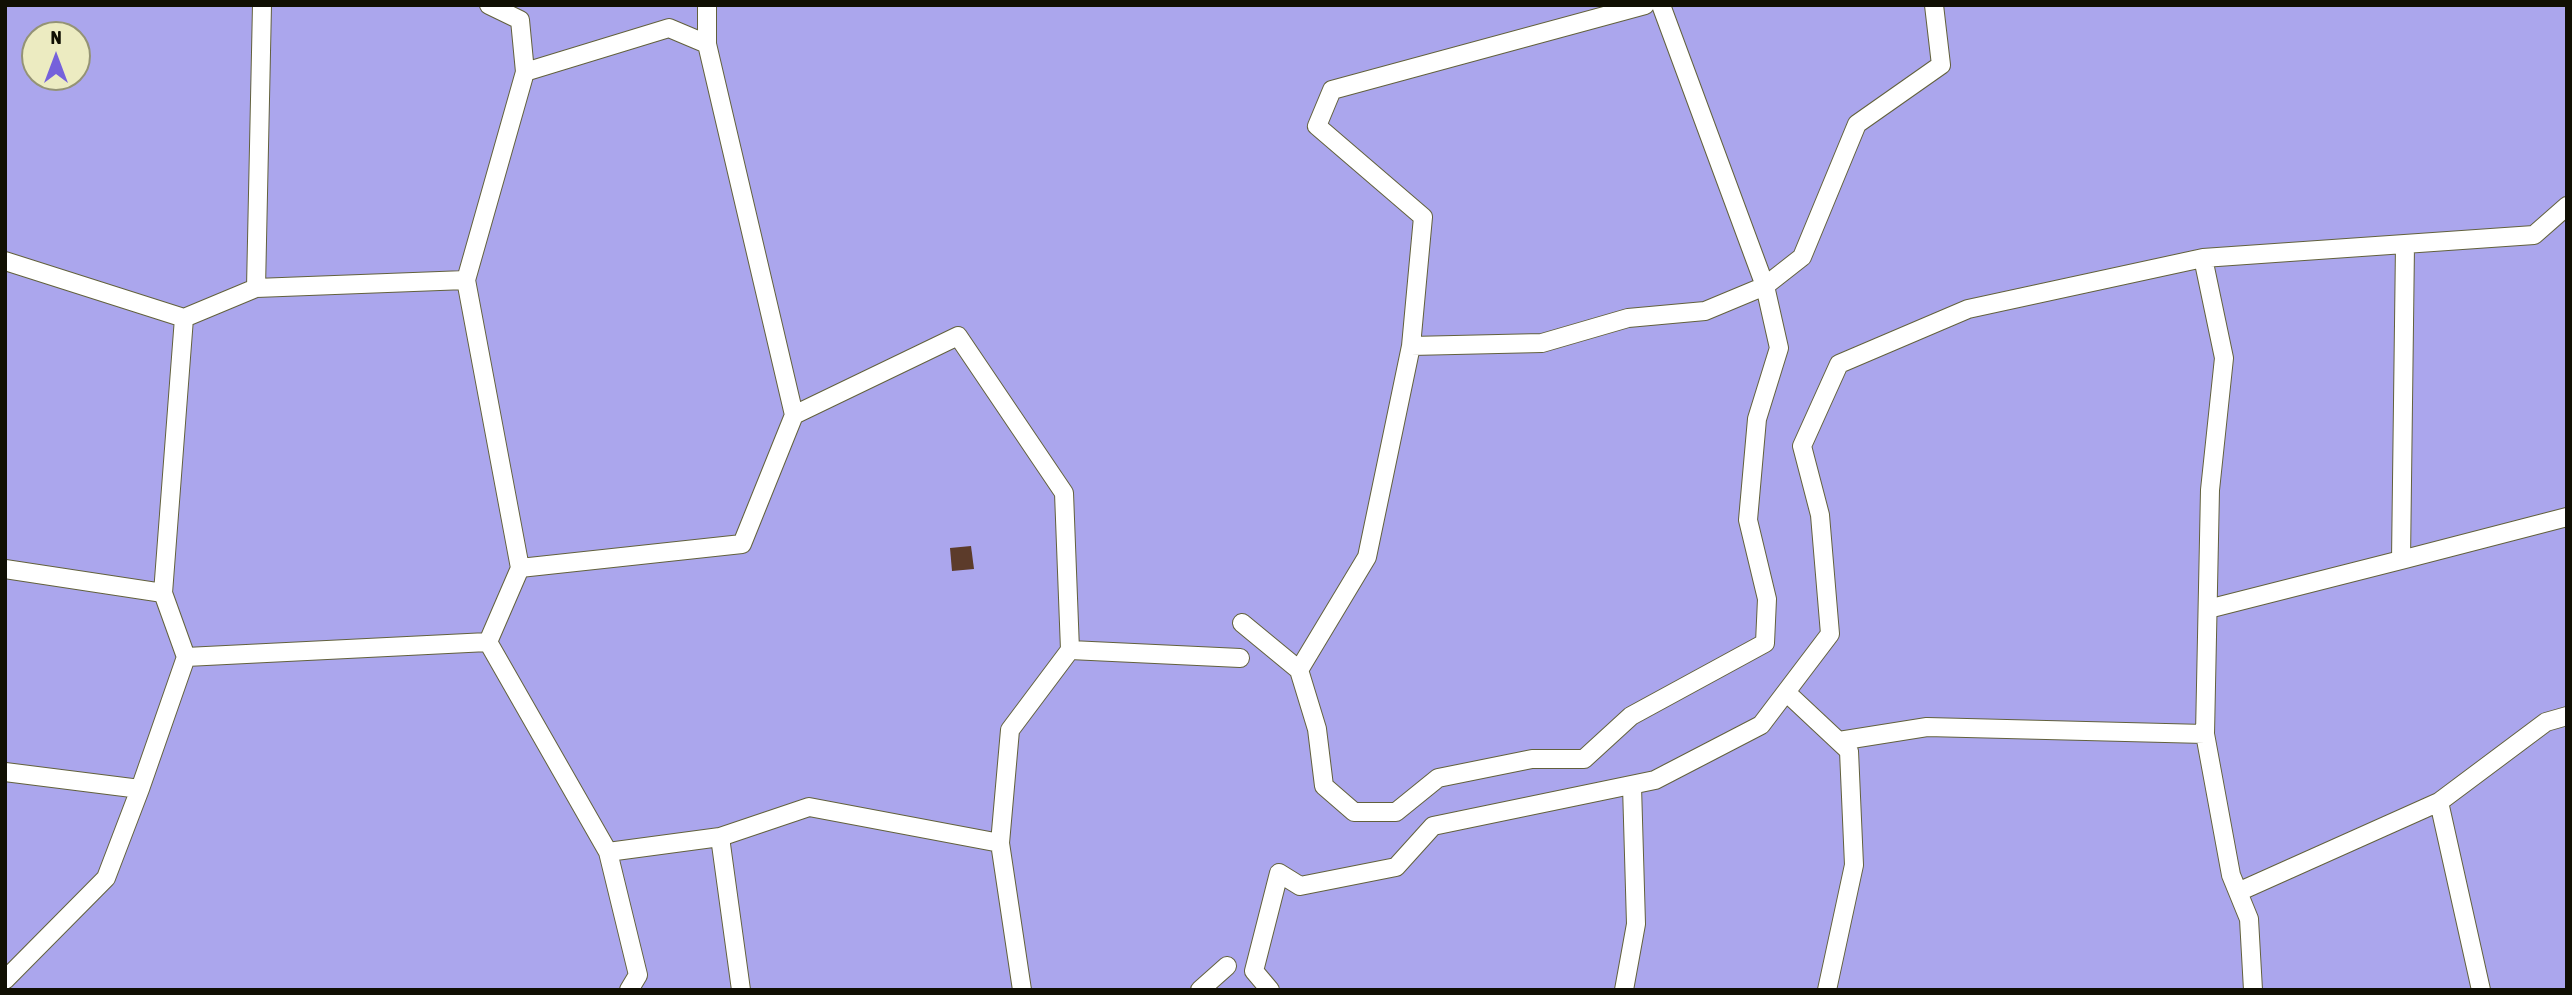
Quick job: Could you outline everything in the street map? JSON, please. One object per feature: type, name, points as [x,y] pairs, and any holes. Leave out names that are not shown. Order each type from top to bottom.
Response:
[{"type":"lane","points":[[256,288],[262,5]]},
{"type":"lane","points":[[488,5],[520,20],[526,72],[466,279],[520,568],[488,642]]},
{"type":"lane","points":[[520,568],[743,544],[794,415],[707,44],[707,5]]},
{"type":"lane","points":[[1299,670],[1367,557],[1411,345],[1423,217],[1317,127],[1332,90],[1645,5]]},
{"type":"lane","points":[[1242,623],[1299,670],[1317,729],[1324,786],[1354,812],[1396,812],[1438,778],[1532,759],[1584,759],[1631,716],[1765,643],[1768,599],[1748,520],[1758,419],[1779,348],[1765,286],[1661,5]]},
{"type":"lane","points":[[1411,345],[1542,343],[1628,318],[1705,311],[1765,286],[1802,257],[1857,124],[1941,65],[1934,5]]},
{"type":"lane","points":[[526,72],[669,28],[707,44]]},
{"type":"lane","points":[[1270,990],[1254,971],[1279,873],[1300,886],[1396,867],[1433,826],[1655,780],[1761,725],[1830,634],[1821,515],[1802,446],[1839,364],[1968,309],[2203,258],[2534,235],[2567,206]]},
{"type":"lane","points":[[2401,560],[2405,245]]},
{"type":"lane","points":[[2203,258],[2224,358],[2210,490],[2205,734],[2231,874],[2249,919],[2253,990]]},
{"type":"lane","points":[[5,261],[184,318],[256,288],[466,279]]},
{"type":"lane","points":[[5,980],[106,878],[186,657],[163,593],[184,318]]},
{"type":"lane","points":[[794,415],[958,336],[1063,493],[1070,650],[1010,730],[1000,843],[1022,990]]},
{"type":"lane","points":[[2208,609],[2567,517]]},
{"type":"lane","points":[[5,569],[163,593]]},
{"type":"lane","points":[[186,657],[488,642]]},
{"type":"lane","points":[[488,642],[608,852],[638,975],[628,990]]},
{"type":"lane","points":[[1070,650],[1240,658]]},
{"type":"lane","points":[[1786,692],[1849,751],[1854,865],[1827,990]]},
{"type":"lane","points":[[2238,892],[2439,802],[2546,722],[2567,716]]},
{"type":"lane","points":[[1839,741],[1927,727],[2205,734]]},
{"type":"lane","points":[[5,772],[140,789]]},
{"type":"lane","points":[[1623,990],[1636,924],[1632,786]]},
{"type":"lane","points":[[2439,802],[2481,990]]},
{"type":"lane","points":[[608,852],[720,836],[808,807],[1000,843]]},
{"type":"lane","points":[[720,836],[741,990]]},
{"type":"lane","points":[[1200,990],[1227,966]]},
{"type":"shaded area","points":[[5,5],[2567,5],[2567,990],[5,990]]},
{"type":"building","points":[[971,546],[974,569],[952,571],[950,548]]}]
